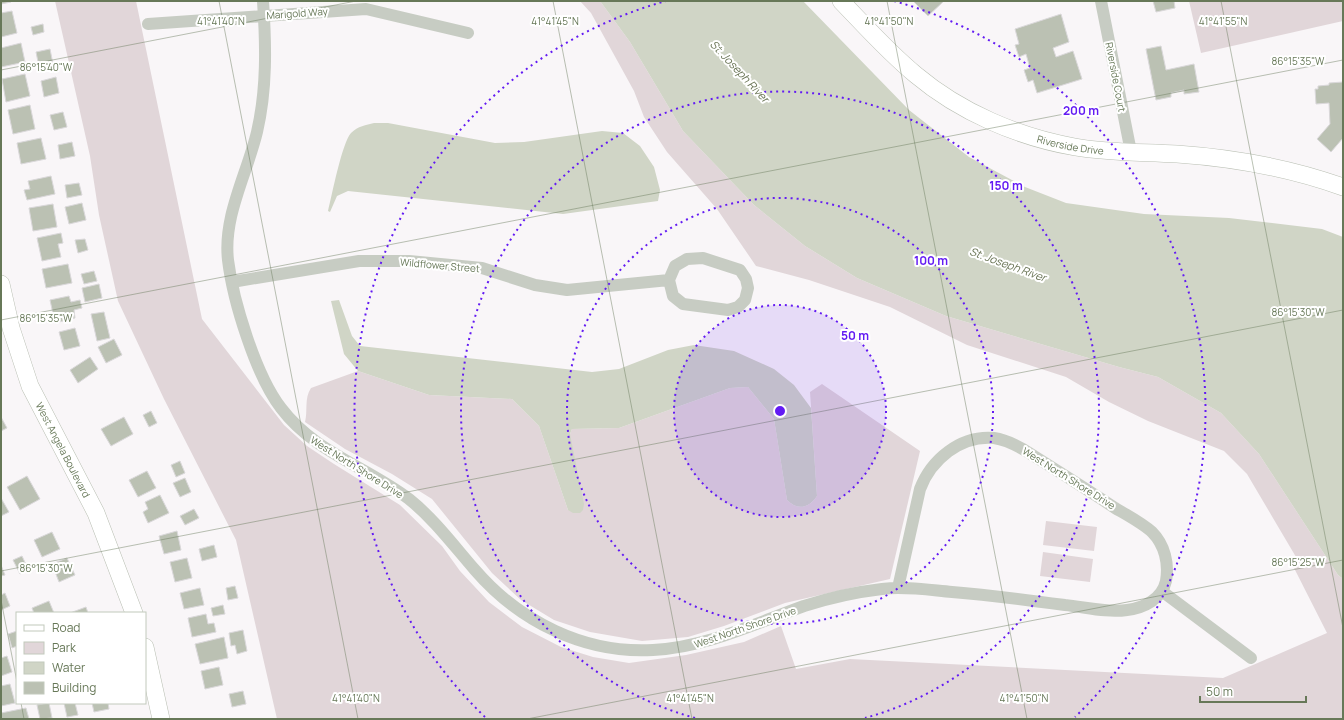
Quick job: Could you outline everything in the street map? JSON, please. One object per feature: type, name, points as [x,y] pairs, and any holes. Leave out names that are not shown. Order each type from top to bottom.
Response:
[{"type":"street","name":"West North Shore Drive","points":[[263,1],[266,66],[263,100],[249,163],[231,217],[227,244],[228,260],[242,323],[265,383],[275,400],[294,424],[322,447],[389,485],[410,500],[505,601],[553,631],[603,646],[648,651],[693,646],[829,599],[883,589],[898,588],[990,595],[1119,611],[1133,609],[1151,602],[1163,592],[1167,576],[1167,562],[1162,547],[1153,533],[1021,447],[997,438],[982,439],[968,442],[946,452],[933,464],[924,478],[898,588]]},
{"type":"street","name":"Riverside Drive","points":[[841,1],[917,76],[962,106],[990,120],[1050,142],[1075,147],[1206,157],[1244,162],[1284,169],[1343,187]]},
{"type":"street","name":"Riverside Court","points":[[1101,1],[1131,152]]},
{"type":"street","name":"Marigold Way","points":[[148,24],[366,9],[468,33]]},
{"type":"street","points":[[703,258],[740,270],[746,279],[748,288],[745,300],[738,307],[728,310],[683,304],[673,296],[669,280],[675,266],[687,259],[703,258]]},
{"type":"street","name":"Wildflower Street","points":[[232,282],[359,261],[409,261],[482,268],[535,286],[567,290],[669,280]]},
{"type":"street","name":"West Angela Boulevard","points":[[1,284],[11,328],[30,386],[96,513],[134,612]]},
{"type":"street","points":[[1163,592],[1251,658]]},
{"type":"street","points":[[146,652],[160,719]]},
{"type":"green space","points":[[55,1],[136,1],[202,319],[284,425],[307,446],[400,505],[442,546],[460,571],[489,602],[522,627],[561,647],[593,657],[629,663],[686,655],[744,642],[781,626],[796,669],[850,659],[1223,678],[1327,633],[1293,566],[1296,557],[1247,474],[1224,451],[1148,421],[1109,402],[1066,377],[967,345],[890,307],[809,280],[756,266],[717,209],[667,152],[644,117],[634,91],[591,13],[580,1],[600,1],[630,42],[683,131],[754,205],[805,246],[857,278],[946,316],[1158,377],[1221,413],[1259,454],[1338,575],[1343,579],[1343,719],[277,719],[236,540],[164,399],[118,301],[99,215],[90,156]]},
{"type":"green space","points":[[1189,1],[1343,1],[1343,21],[1201,53]]},
{"type":"green space","points":[[358,371],[429,395],[512,399],[539,426],[568,510],[570,434],[572,429],[619,428],[730,388],[748,387],[774,419],[787,500],[795,506],[803,507],[814,500],[817,496],[810,392],[822,384],[920,451],[890,579],[785,603],[724,626],[688,637],[642,641],[590,632],[554,620],[521,600],[492,573],[432,499],[392,474],[345,449],[305,422],[307,400],[311,388]]},
{"type":"green space","points":[[1046,521],[1097,527],[1094,551],[1043,545]]},
{"type":"green space","points":[[1043,552],[1093,559],[1090,582],[1040,576]]},
{"type":"water","name":"St. Joseph River","points":[[600,1],[803,1],[909,110],[969,157],[1025,187],[1066,203],[1144,214],[1229,218],[1322,229],[1343,237],[1343,579],[1338,575],[1259,454],[1221,413],[1158,377],[946,316],[857,278],[805,246],[754,205],[683,131],[630,42]]},
{"type":"water","points":[[374,123],[388,123],[495,143],[524,142],[602,131],[623,133],[640,146],[654,167],[660,190],[658,201],[563,214],[348,191],[337,196],[330,212],[328,211],[344,147],[351,133],[362,126]]},
{"type":"water","points":[[339,300],[352,336],[360,346],[592,372],[619,369],[668,350],[694,345],[734,351],[774,369],[794,385],[811,408],[817,496],[814,500],[803,507],[795,506],[787,500],[774,419],[748,387],[730,388],[619,428],[572,429],[570,434],[584,504],[583,510],[580,513],[573,513],[568,510],[539,426],[512,399],[429,395],[358,371],[344,354],[331,301]]},
{"type":"building","points":[[1,1],[11,1],[11,2],[1,4]]},
{"type":"building","points":[[913,1],[944,1],[928,16]]},
{"type":"building","points":[[1153,1],[1174,1],[1175,8],[1156,12]]},
{"type":"building","points":[[12,11],[17,33],[1,37],[1,13]]},
{"type":"building","points":[[1061,14],[1069,42],[1053,48],[1056,57],[1073,51],[1082,79],[1037,93],[1033,80],[1028,82],[1024,70],[1030,68],[1026,54],[1019,57],[1015,45],[1019,44],[1015,29]]},
{"type":"building","points":[[43,24],[44,32],[33,35],[31,27]]},
{"type":"building","points":[[21,43],[25,62],[1,67],[1,48]]},
{"type":"building","points":[[1161,46],[1166,70],[1194,64],[1199,92],[1184,94],[1184,90],[1171,93],[1171,97],[1156,100],[1146,49]]},
{"type":"building","points":[[50,49],[53,64],[39,67],[36,52]]},
{"type":"building","points":[[25,74],[30,96],[6,102],[2,79]]},
{"type":"building","points":[[56,77],[59,93],[44,97],[41,81]]},
{"type":"building","points":[[1343,82],[1343,138],[1331,152],[1317,139],[1330,124],[1329,103],[1316,104],[1315,89],[1318,89],[1318,86],[1329,85],[1329,83]]},
{"type":"building","points":[[30,105],[35,129],[13,134],[8,110]]},
{"type":"building","points":[[63,112],[67,127],[54,130],[50,115]]},
{"type":"building","points":[[41,138],[46,159],[21,164],[17,143]]},
{"type":"building","points":[[72,142],[75,156],[60,159],[58,145]]},
{"type":"building","points":[[51,176],[55,194],[27,200],[24,190],[30,189],[28,181]]},
{"type":"building","points":[[79,183],[82,195],[67,198],[65,185]]},
{"type":"building","points":[[82,203],[86,220],[69,224],[65,207]]},
{"type":"building","points":[[53,204],[57,227],[33,231],[29,208]]},
{"type":"building","points":[[61,233],[63,243],[58,244],[61,257],[42,261],[37,238]]},
{"type":"building","points":[[85,239],[88,250],[78,253],[75,240]]},
{"type":"building","points":[[68,264],[72,283],[46,288],[42,269]]},
{"type":"building","points":[[94,271],[97,281],[84,284],[81,274]]},
{"type":"building","points":[[99,284],[102,298],[85,302],[82,288]]},
{"type":"building","points":[[69,296],[71,302],[80,300],[82,308],[74,310],[75,318],[55,323],[50,300]]},
{"type":"building","points":[[104,312],[110,338],[97,341],[91,314]]},
{"type":"building","points":[[75,328],[80,346],[64,350],[59,332]]},
{"type":"building","points":[[114,339],[122,355],[106,363],[98,347]]},
{"type":"building","points":[[90,357],[98,369],[78,383],[70,370]]},
{"type":"building","points":[[151,411],[157,423],[149,427],[143,415]]},
{"type":"building","points":[[1,417],[7,428],[1,431]]},
{"type":"building","points":[[124,417],[133,434],[111,446],[101,429]]},
{"type":"building","points":[[180,461],[185,473],[176,477],[171,465]]},
{"type":"building","points":[[147,471],[156,488],[138,497],[129,480]]},
{"type":"building","points":[[27,476],[40,499],[20,510],[7,487]]},
{"type":"building","points":[[185,478],[191,492],[180,497],[173,483]]},
{"type":"building","points":[[160,495],[169,513],[148,523],[143,512],[148,509],[145,502]]},
{"type":"building","points":[[1,498],[9,512],[1,516]]},
{"type":"building","points":[[194,509],[199,518],[185,525],[180,516]]},
{"type":"building","points":[[177,531],[181,550],[164,554],[159,536]]},
{"type":"building","points":[[52,532],[60,549],[42,557],[34,540]]},
{"type":"building","points":[[214,545],[217,557],[202,561],[199,549]]},
{"type":"building","points":[[22,556],[28,569],[20,574],[13,560]]},
{"type":"building","points":[[67,558],[75,575],[59,582],[52,564]]},
{"type":"building","points":[[187,558],[192,578],[175,582],[170,562]]},
{"type":"building","points":[[1,565],[5,575],[1,576]]},
{"type":"building","points":[[235,586],[238,598],[228,600],[226,588]]},
{"type":"building","points":[[200,588],[204,605],[184,609],[180,593]]},
{"type":"building","points":[[5,593],[10,606],[1,610],[1,595]]},
{"type":"building","points":[[49,601],[54,612],[34,612],[32,608]]},
{"type":"building","points":[[223,605],[225,614],[213,616],[211,608]]},
{"type":"building","points":[[86,607],[88,612],[73,612]]},
{"type":"building","points":[[206,614],[208,624],[214,623],[216,632],[192,637],[188,618]]},
{"type":"building","points":[[243,630],[247,651],[237,654],[235,645],[231,646],[229,633]]},
{"type":"building","points":[[16,631],[16,646],[12,648],[8,634]]},
{"type":"building","points":[[224,637],[228,658],[200,664],[195,644]]},
{"type":"building","points":[[7,656],[12,672],[1,676],[1,658]]},
{"type":"building","points":[[219,667],[223,685],[205,689],[201,671]]},
{"type":"building","points":[[10,684],[15,703],[1,706],[1,686]]},
{"type":"building","points":[[243,691],[246,704],[232,707],[229,694]]},
{"type":"building","points":[[49,704],[52,718],[40,719],[37,705]]},
{"type":"building","points":[[64,704],[75,704],[78,715],[67,717]]},
{"type":"building","points":[[92,704],[108,704],[109,709],[94,712]]},
{"type":"building","points":[[26,708],[29,719],[1,719],[1,713]]}]
